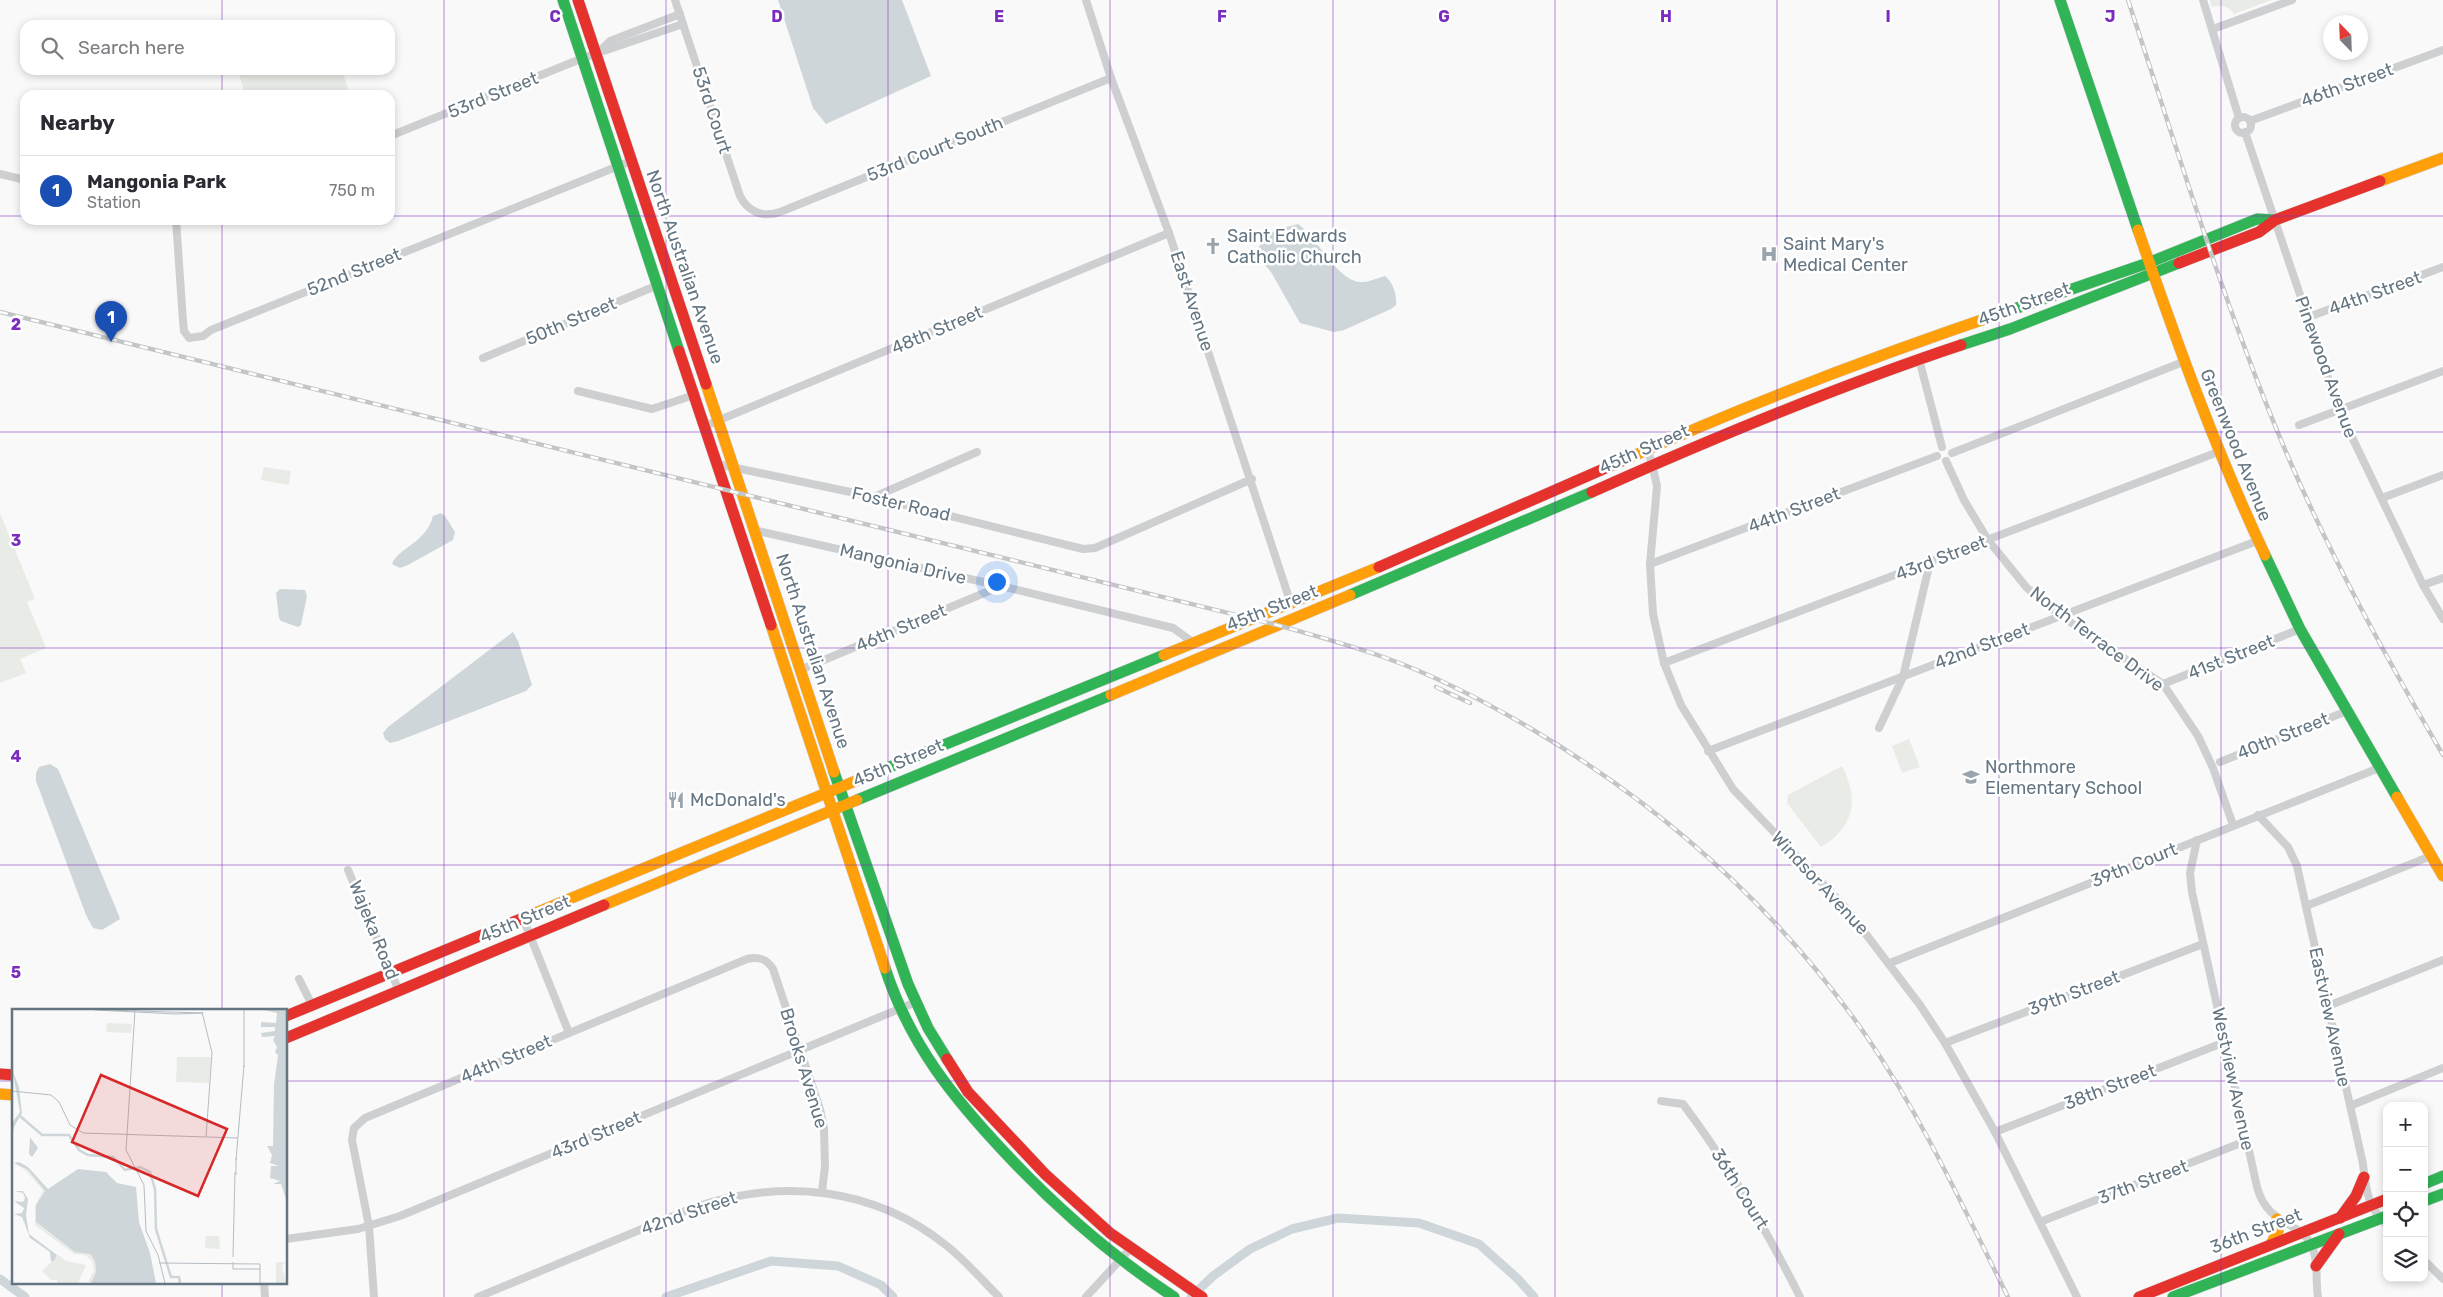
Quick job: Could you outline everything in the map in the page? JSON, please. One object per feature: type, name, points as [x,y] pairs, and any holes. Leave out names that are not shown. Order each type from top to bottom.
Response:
[{"type":"main road","name":"North Australian Avenue","points":[[563,0],[900,1009],[934,1070],[968,1113],[1056,1205],[1122,1260],[1172,1296]]},
{"type":"main road","name":"North Australian Avenue","points":[[578,0],[845,804],[916,1002],[938,1046],[968,1092],[1045,1174],[1110,1233],[1202,1297]]},
{"type":"main road","name":"Greenwood Avenue","points":[[2060,0],[2148,262],[2183,362],[2218,452],[2257,541],[2300,630],[2443,876]]},
{"type":"main road","name":"45th Street","points":[[288,1037],[1510,528],[1716,437],[1919,359],[2010,329],[2153,275],[2259,232],[2275,220],[2443,158]]},
{"type":"main road","name":"45th Street","points":[[288,1015],[1291,604],[1514,509],[1646,448],[1710,421],[1927,338],[2148,262],[2257,219],[2275,220]]},
{"type":"main road","points":[[671,324],[684,318]]},
{"type":"main road","points":[[2428,1182],[2443,1176]]},
{"type":"main road","points":[[2340,1218],[2356,1196],[2364,1177]]},
{"type":"main road","points":[[2428,1200],[2443,1194]]},
{"type":"main road","name":"36th Street","points":[[2139,1297],[2383,1201]]},
{"type":"main road","points":[[2271,1244],[2278,1230],[2277,1219]]},
{"type":"main road","name":"36th Street","points":[[2174,1297],[2339,1234],[2383,1220]]},
{"type":"main road","points":[[2316,1266],[2339,1234]]},
{"type":"street","name":"53rd Court","points":[[675,0],[740,196],[747,207],[758,213]]},
{"type":"street","name":"East Avenue","points":[[1086,0],[1112,78],[1170,233],[1252,479],[1291,604]]},
{"type":"street","points":[[2203,0],[2239,118],[2236,126],[2238,130],[2245,132],[2250,128],[2250,121],[2247,118],[2239,118]]},
{"type":"street","points":[[2212,29],[2292,0]]},
{"type":"street","name":"53rd Street","points":[[596,55],[610,41],[680,14]]},
{"type":"street","name":"53rd Street","points":[[395,134],[583,58],[683,24]]},
{"type":"street","name":"46th Street","points":[[2250,121],[2443,50]]},
{"type":"street","name":"53rd Court South","points":[[758,213],[776,213],[1112,78]]},
{"type":"street","name":"Pinewood Avenue","points":[[2245,132],[2338,410],[2423,586],[2443,619]]},
{"type":"street","name":"52nd Street","points":[[176,225],[184,331],[189,338],[195,339],[220,326],[631,160]]},
{"type":"street","points":[[0,174],[20,179]]},
{"type":"street","name":"48th Street","points":[[705,426],[1170,233]]},
{"type":"street","name":"44th Street","points":[[2306,318],[2443,267]]},
{"type":"street","name":"50th Street","points":[[483,358],[658,285]]},
{"type":"street","points":[[1919,359],[1942,447]]},
{"type":"street","points":[[1952,453],[1947,447],[1942,447],[1938,449],[1937,456],[1942,461],[1946,461],[1952,453],[2183,362]]},
{"type":"street","points":[[2299,425],[2443,371]]},
{"type":"street","points":[[578,391],[652,409],[694,395]]},
{"type":"street","name":"Windsor Avenue","points":[[1646,448],[1652,464],[1656,486],[1650,564],[1653,614],[1664,663],[1681,705],[1733,789],[1786,847],[1823,882],[1890,963],[1945,1043],[1995,1132],[2077,1297]]},
{"type":"street","points":[[874,497],[977,452]]},
{"type":"street","name":"43rd Street","points":[[1664,663],[2218,452]]},
{"type":"street","name":"44th Street","points":[[1650,564],[1937,456]]},
{"type":"street","name":"North Terrace Drive","points":[[1946,461],[1964,500],[1988,540],[2027,588],[2061,616],[2163,684],[2198,736],[2214,768],[2233,825]]},
{"type":"street","name":"Foster Road","points":[[717,464],[874,497],[1083,549],[1095,548],[1252,479]]},
{"type":"street","points":[[2382,498],[2443,475]]},
{"type":"street","name":"Mangonia Drive","points":[[754,530],[1001,586],[1173,628],[1194,643]]},
{"type":"street","name":"42nd Street","points":[[1708,751],[2257,541]]},
{"type":"street","points":[[1879,728],[1903,676],[1930,562]]},
{"type":"street","points":[[2423,586],[2443,578]]},
{"type":"street","name":"46th Street","points":[[800,670],[1001,586]]},
{"type":"street","name":"41st Street","points":[[2163,684],[2300,630]]},
{"type":"street","name":"40th Street","points":[[2220,762],[2347,711]]},
{"type":"street","name":"39th Court","points":[[1890,963],[2379,768]]},
{"type":"street","name":"Eastview Avenue","points":[[2258,815],[2292,853],[2297,866],[2370,1206],[2383,1219]]},
{"type":"street","name":"Westview Avenue","points":[[2197,840],[2190,873],[2203,944],[2259,1193],[2268,1210],[2277,1219],[2301,1233],[2311,1245],[2316,1266],[2318,1297]]},
{"type":"street","points":[[2306,906],[2431,856]]},
{"type":"street","name":"Wajeka Road","points":[[348,870],[398,991]]},
{"type":"street","points":[[523,918],[569,1033]]},
{"type":"street","name":"39th Street","points":[[1945,1043],[2203,944]]},
{"type":"street","name":"44th Street","points":[[369,1226],[352,1140],[354,1128],[365,1118],[753,958]]},
{"type":"street","name":"Brooks Avenue","points":[[753,958],[765,960],[773,969],[824,1128],[825,1156],[822,1192]]},
{"type":"street","points":[[2328,1006],[2443,960]]},
{"type":"street","points":[[299,979],[312,1005]]},
{"type":"street","name":"43rd Street","points":[[288,1239],[333,1234],[369,1226],[400,1216],[916,1002]]},
{"type":"street","name":"38th Street","points":[[1995,1132],[2225,1042]]},
{"type":"street","points":[[2350,1106],[2443,1068]]},
{"type":"street","name":"36th Court","points":[[1661,1101],[1683,1104],[1708,1138],[1749,1200],[1800,1297]]},
{"type":"street","name":"37th Street","points":[[2040,1222],[2246,1142]]},
{"type":"street","name":"42nd Street","points":[[478,1297],[718,1199],[770,1190],[822,1192],[868,1203],[920,1227],[947,1246],[999,1297]]},
{"type":"street","points":[[369,1226],[374,1297]]},
{"type":"street","points":[[1086,1297],[1131,1248]]},
{"type":"street","points":[[2428,1264],[2443,1279]]},
{"type":"street","points":[[264,1284],[265,1297]]},
{"type":"shaded area","points":[[778,0],[902,0],[931,76],[826,124],[813,108]]},
{"type":"shaded area","points":[[2210,0],[2272,0],[2234,14],[2224,7],[2212,7]]},
{"type":"shaded area","points":[[239,75],[344,75],[348,89],[346,90],[244,90]]},
{"type":"shaded area","points":[[1298,224],[1335,266],[1351,279],[1362,282],[1385,276],[1394,289],[1396,305],[1344,330],[1334,332],[1300,323],[1271,272],[1258,257],[1261,242],[1265,237],[1276,230]]},
{"type":"shaded area","points":[[264,467],[291,471],[289,485],[261,480]]},
{"type":"shaded area","points":[[0,513],[35,599],[27,602],[46,648],[20,659],[26,673],[0,683]]},
{"type":"shaded area","points":[[441,513],[455,532],[453,540],[408,565],[400,568],[392,564],[400,553],[425,532],[433,516]]},
{"type":"shaded area","points":[[280,589],[305,590],[307,596],[301,625],[298,627],[281,621],[279,618],[276,593]]},
{"type":"shaded area","points":[[513,632],[518,641],[532,685],[526,691],[398,741],[390,743],[385,739],[383,733],[388,727]]},
{"type":"shaded area","points":[[1909,739],[1920,767],[1902,773],[1892,746]]},
{"type":"shaded area","points":[[50,764],[58,769],[120,919],[102,930],[93,928],[86,915],[36,781],[36,773],[39,767]]},
{"type":"shaded area","points":[[1842,766],[1851,790],[1851,811],[1841,830],[1821,847],[1787,803],[1788,795]]},
{"type":"waterway","points":[[1191,1297],[1213,1276],[1250,1249],[1292,1229],[1338,1218],[1419,1223],[1479,1244],[1518,1279],[1534,1297]]},
{"type":"waterway","points":[[666,1297],[771,1261],[838,1266],[881,1285],[893,1297]]},
{"type":"waterway","points":[[0,1279],[25,1297]]},
{"type":"railway","points":[[2128,0],[2223,289],[2289,459],[2324,535],[2362,609],[2443,755]]},
{"type":"railway","points":[[0,312],[1277,625],[1345,644],[1386,658],[1460,690],[1530,728],[1627,792],[1716,865],[1757,904],[1796,946],[1833,990],[1887,1068],[1925,1132],[2008,1297]]},
{"type":"railway","points":[[1436,687],[1470,703]]},
{"type":"traffic: fast","points":[[563,0],[679,351]]},
{"type":"traffic: fast","points":[[2060,0],[2138,230]]},
{"type":"traffic: fast","points":[[2011,310],[2148,263],[2257,219],[2275,220]]},
{"type":"traffic: fast","points":[[1961,345],[2010,329],[2179,263]]},
{"type":"traffic: fast","points":[[1350,595],[1592,492]]},
{"type":"traffic: fast","points":[[2265,555],[2300,629],[2397,797]]},
{"type":"traffic: fast","points":[[875,773],[1164,655]]},
{"type":"traffic: fast","points":[[857,800],[1111,695]]},
{"type":"traffic: fast","points":[[834,772],[908,984],[928,1028],[947,1059]]},
{"type":"traffic: fast","points":[[885,968],[907,1022],[936,1070],[970,1114],[1028,1177],[1087,1232],[1151,1282],[1174,1297]]},
{"type":"traffic: fast","points":[[2428,1182],[2443,1176]]},
{"type":"traffic: fast","points":[[2428,1200],[2443,1194]]},
{"type":"traffic: fast","points":[[2173,1297],[2383,1218]]},
{"type":"traffic: slow","points":[[2380,181],[2443,158]]},
{"type":"traffic: slow","points":[[2138,230],[2197,394],[2229,475],[2265,555]]},
{"type":"traffic: slow","points":[[1624,460],[1816,380],[2011,310]]},
{"type":"traffic: slow","points":[[706,384],[834,772]]},
{"type":"traffic: slow","points":[[1164,655],[1379,567]]},
{"type":"traffic: slow","points":[[1111,695],[1350,595]]},
{"type":"traffic: slow","points":[[771,625],[885,968]]},
{"type":"traffic: slow","points":[[528,916],[875,773]]},
{"type":"traffic: slow","points":[[2397,797],[2443,876]]},
{"type":"traffic: slow","points":[[604,905],[857,800]]},
{"type":"traffic: slow","points":[[0,1094],[12,1095]]},
{"type":"traffic: slow","points":[[2271,1244],[2278,1231],[2277,1219]]},
{"type":"traffic: jam","points":[[578,0],[706,384]]},
{"type":"traffic: jam","points":[[2179,263],[2259,232],[2275,220],[2380,181]]},
{"type":"traffic: jam","points":[[1592,492],[1775,414],[1867,378],[1961,345]]},
{"type":"traffic: jam","points":[[679,351],[771,625]]},
{"type":"traffic: jam","points":[[1379,567],[1624,460]]},
{"type":"traffic: jam","points":[[288,1037],[604,905]]},
{"type":"traffic: jam","points":[[288,1015],[528,916]]},
{"type":"traffic: jam","points":[[947,1059],[968,1092],[1045,1174],[1110,1233],[1202,1297]]},
{"type":"traffic: jam","points":[[0,1074],[12,1075]]},
{"type":"traffic: jam","points":[[2340,1218],[2356,1196],[2364,1177]]},
{"type":"traffic: jam","points":[[2139,1297],[2383,1201]]},
{"type":"traffic: jam","points":[[2316,1266],[2339,1234]]},
{"type":"place","name":"Saint Edwards Catholic Church","points":[[1213,246]]},
{"type":"place","name":"Saint Mary's Medical Center","points":[[1769,254]]},
{"type":"place","name":"Mangonia Park","points":[[111,342]]},
{"type":"place","name":"Northmore Elementary School","points":[[1971,777]]},
{"type":"place","name":"McDonald's","points":[[676,800]]}]
